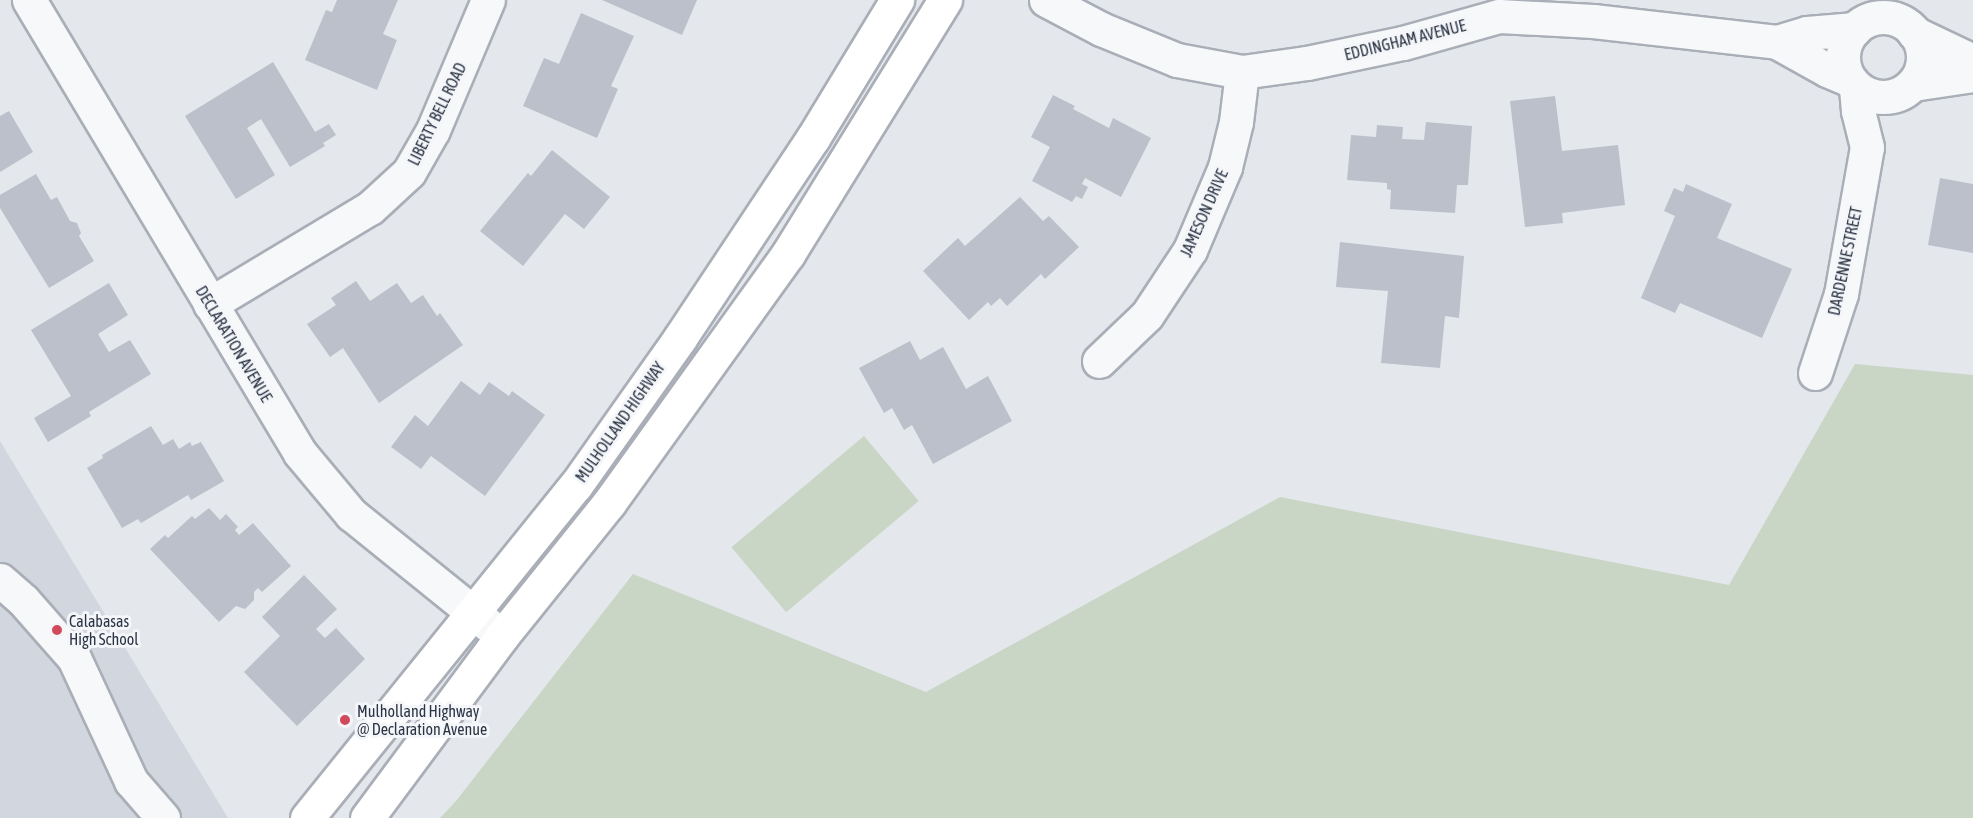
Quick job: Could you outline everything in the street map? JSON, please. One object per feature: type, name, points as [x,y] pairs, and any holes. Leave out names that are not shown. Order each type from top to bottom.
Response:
[{"type":"main road","name":"MULHOLLAND HIGHWAY","points":[[307,818],[576,485],[680,339],[813,138],[897,0]]},
{"type":"main road","points":[[367,818],[502,636],[609,502],[788,254],[945,0]]},
{"type":"street","name":"DECLARATION AVENUE","points":[[29,0],[300,453],[351,514],[502,636]]},
{"type":"street","name":"LIBERTY BELL ROAD","points":[[210,304],[370,208],[409,172],[433,130],[489,0]]},
{"type":"street","name":"EDDINGHAM AVENUE","points":[[1046,0],[1101,29],[1177,60],[1242,72],[1307,63],[1403,43],[1498,8],[1777,42],[1863,18]]},
{"type":"street","points":[[1973,61],[1910,21],[1879,17],[1863,18],[1847,40],[1843,52],[1844,64],[1853,83],[1878,97],[1908,88],[1973,75]]},
{"type":"street","points":[[1908,88],[1920,72],[1923,58],[1910,21]]},
{"type":"street","name":"EDDINGHAM AVENUE","points":[[1777,42],[1853,83]]},
{"type":"street","name":"JAMESON DRIVE","points":[[1099,361],[1147,315],[1190,250],[1226,167],[1236,122],[1242,72]]},
{"type":"street","name":"DARDENNE STREET","points":[[1853,83],[1857,111],[1867,147]]},
{"type":"street","name":"DARDENNE STREET","points":[[1815,373],[1842,294],[1867,147],[1908,88]]},
{"type":"street","points":[[0,580],[23,600],[74,658],[131,781],[164,818]]},
{"type":"shaded area","name":"Calabasas High School","points":[[0,441],[228,818],[0,818]]},
{"type":"green space","points":[[1855,364],[1973,375],[1973,818],[440,818],[456,801],[633,574],[926,692],[1280,497],[1729,585]]},
{"type":"green space","points":[[864,436],[919,501],[786,612],[731,547]]},
{"type":"building","points":[[337,0],[398,0],[383,34],[397,40],[377,90],[305,60],[326,10],[332,12]]},
{"type":"building","points":[[602,0],[697,0],[682,35]]},
{"type":"building","points":[[581,13],[634,36],[611,86],[618,89],[597,138],[523,106],[544,58],[559,64]]},
{"type":"building","points":[[273,62],[315,132],[329,124],[336,135],[323,143],[325,146],[290,167],[261,119],[247,128],[275,175],[236,199],[185,116]]},
{"type":"building","points":[[1053,95],[1075,106],[1073,109],[1109,128],[1113,118],[1151,138],[1121,197],[1085,178],[1082,184],[1088,187],[1082,199],[1076,196],[1072,202],[1032,181],[1050,147],[1031,137]]},
{"type":"building","points":[[1555,96],[1562,151],[1618,145],[1625,205],[1562,213],[1563,223],[1525,227],[1510,101]]},
{"type":"building","points":[[9,111],[33,152],[0,172],[0,116]]},
{"type":"building","points":[[1426,122],[1472,126],[1468,185],[1457,185],[1455,213],[1390,209],[1391,190],[1387,189],[1387,183],[1347,180],[1351,135],[1376,137],[1377,125],[1403,127],[1402,139],[1424,140]]},
{"type":"building","points":[[552,150],[610,197],[584,229],[565,214],[523,266],[480,231],[528,173],[531,176]]},
{"type":"building","points":[[36,174],[51,200],[57,197],[70,221],[77,223],[81,233],[79,236],[94,261],[49,288],[0,208],[0,195]]},
{"type":"building","points":[[1940,178],[1973,184],[1973,253],[1928,245]]},
{"type":"building","points":[[1686,184],[1732,204],[1717,238],[1792,269],[1762,338],[1680,303],[1675,313],[1641,298],[1675,216],[1664,211],[1674,188],[1683,192]]},
{"type":"building","points":[[1020,197],[1043,221],[1049,216],[1079,247],[1045,279],[1041,274],[1007,306],[1000,298],[991,306],[988,302],[969,320],[923,271],[958,238],[965,246]]},
{"type":"building","points":[[1340,242],[1464,256],[1459,318],[1445,316],[1440,368],[1381,363],[1388,291],[1336,287]]},
{"type":"building","points":[[356,281],[370,301],[397,283],[411,303],[423,295],[437,316],[440,313],[463,345],[379,403],[343,348],[330,357],[307,324],[336,305],[331,298]]},
{"type":"building","points":[[109,283],[128,315],[98,334],[109,352],[130,340],[151,374],[89,412],[91,416],[48,442],[34,418],[71,396],[31,330]]},
{"type":"building","points":[[910,341],[920,360],[943,347],[966,389],[988,376],[1012,421],[933,464],[912,425],[904,430],[892,408],[884,413],[859,368]]},
{"type":"building","points":[[461,381],[480,395],[489,382],[509,396],[512,391],[545,415],[485,496],[431,456],[421,469],[391,447],[415,415],[428,426]]},
{"type":"building","points":[[151,426],[163,445],[173,439],[179,449],[190,442],[192,446],[201,442],[224,481],[191,500],[188,495],[141,523],[138,519],[122,528],[87,468],[103,458],[102,455]]},
{"type":"building","points":[[209,508],[220,520],[226,514],[238,527],[235,530],[239,535],[253,523],[291,566],[262,592],[258,588],[254,592],[254,600],[245,609],[236,606],[219,622],[150,549],[165,535],[168,538],[192,516],[195,519]]},
{"type":"building","points":[[304,575],[337,609],[316,629],[325,638],[336,628],[365,659],[297,726],[244,672],[280,636],[262,617]]},
{"type":"place","name":"Calabasas High School","points":[[57,630]]},
{"type":"place","name":"Mulholland Highway @ Declaration Avenue","points":[[345,720]]}]
